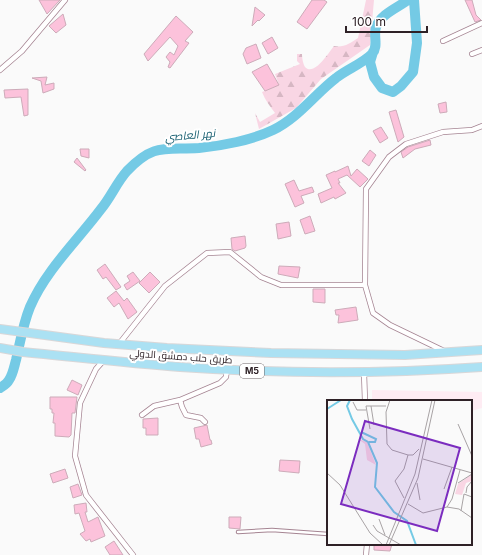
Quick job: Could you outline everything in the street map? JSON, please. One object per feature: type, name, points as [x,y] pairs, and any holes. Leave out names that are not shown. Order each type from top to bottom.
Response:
[{"type":"highway","name":"M5","points":[[0,329],[119,344],[271,353],[405,355],[482,350]]},
{"type":"highway","name":"طريق حلب دمشق الدولي","points":[[0,348],[23,352],[104,360],[180,367],[227,369],[364,373],[482,367]]},
{"type":"street","points":[[0,70],[22,51],[65,0]]},
{"type":"street","points":[[443,41],[482,23]]},
{"type":"street","points":[[472,54],[482,50]]},
{"type":"street","points":[[448,352],[390,325],[373,313],[365,285],[366,189],[389,158],[406,144],[443,132],[472,130],[482,126]]},
{"type":"street","points":[[119,344],[165,286],[207,253],[230,252],[261,277],[281,286],[365,285]]},
{"type":"street","points":[[104,360],[96,369],[80,402],[75,456],[86,495],[132,555]]},
{"type":"street","points":[[142,415],[154,406],[180,400],[220,383],[226,377],[227,369]]},
{"type":"street","points":[[364,373],[365,400]]},
{"type":"street","points":[[180,400],[186,415],[201,418],[205,422]]},
{"type":"street","points":[[366,555],[367,545]]},
{"type":"lane","points":[[238,532],[272,530],[327,534]]},
{"type":"shaded area","points":[[372,390],[482,392],[482,408],[472,411],[472,400],[372,400]]},
{"type":"green space","points":[[366,0],[374,0],[370,45],[321,79],[296,108],[259,129],[255,113],[260,122],[275,113],[262,92],[279,85],[275,74],[300,64],[297,61],[297,54],[302,54],[305,67],[313,69],[325,58],[334,46],[344,46],[358,38]]},
{"type":"building","points":[[39,0],[60,0],[47,14]]},
{"type":"building","points":[[312,0],[324,0],[327,2],[307,29],[297,22]]},
{"type":"building","points":[[465,0],[472,0],[476,15],[481,20],[475,22]]},
{"type":"building","points":[[255,7],[265,15],[252,26]]},
{"type":"building","points":[[63,14],[66,25],[56,33],[49,26]]},
{"type":"building","points":[[176,16],[193,32],[185,41],[189,43],[170,68],[168,67],[170,62],[166,57],[170,52],[174,55],[178,46],[170,37],[148,61],[144,54]]},
{"type":"building","points":[[272,37],[278,48],[268,54],[262,43]]},
{"type":"building","points":[[256,44],[261,58],[247,64],[243,54],[246,48]]},
{"type":"building","points":[[267,64],[279,85],[265,91],[252,72]]},
{"type":"building","points":[[47,77],[45,85],[54,83],[54,89],[43,93],[41,81],[32,78]]},
{"type":"building","points":[[28,89],[28,115],[24,116],[21,97],[5,98],[4,90]]},
{"type":"building","points":[[446,102],[447,112],[440,113],[438,104]]},
{"type":"building","points":[[396,110],[404,137],[398,142],[389,112]]},
{"type":"building","points":[[381,127],[388,138],[380,143],[373,131]]},
{"type":"building","points":[[430,140],[431,145],[415,149],[403,158],[401,152],[408,147]]},
{"type":"building","points":[[80,149],[89,149],[89,158],[81,156]]},
{"type":"building","points":[[370,150],[376,155],[369,166],[362,161]]},
{"type":"building","points":[[77,158],[86,170],[85,171],[74,162]]},
{"type":"building","points":[[348,166],[351,176],[357,169],[368,179],[360,187],[347,175],[338,179],[340,183],[338,183],[346,193],[335,199],[334,197],[321,203],[318,194],[332,188],[326,175]]},
{"type":"building","points":[[294,180],[299,191],[312,187],[314,192],[301,196],[304,203],[295,207],[285,184]]},
{"type":"building","points":[[310,216],[315,231],[305,234],[300,220]]},
{"type":"building","points":[[289,222],[291,236],[278,239],[276,224]]},
{"type":"building","points":[[245,236],[245,248],[235,251],[232,249],[231,238]]},
{"type":"building","points":[[105,264],[121,287],[116,290],[106,277],[103,279],[97,270]]},
{"type":"building","points":[[279,266],[300,267],[298,278],[278,274]]},
{"type":"building","points":[[133,272],[140,281],[127,290],[124,285],[130,281],[127,276]]},
{"type":"building","points":[[150,272],[160,282],[149,293],[139,283]]},
{"type":"building","points":[[313,289],[325,289],[325,303],[313,302]]},
{"type":"building","points":[[116,291],[124,301],[127,298],[137,312],[128,319],[119,303],[114,307],[107,298]]},
{"type":"building","points":[[356,307],[358,320],[338,323],[339,315],[336,315],[335,310]]},
{"type":"building","points":[[72,380],[82,385],[78,395],[67,390]]},
{"type":"building","points":[[50,397],[77,397],[75,413],[72,413],[71,435],[69,437],[55,436],[55,423],[53,423],[54,413],[52,413],[52,409],[50,409]]},
{"type":"building","points":[[158,418],[158,435],[146,435],[146,428],[143,428],[143,419]]},
{"type":"building","points":[[207,425],[212,444],[201,447],[199,439],[196,439],[194,428]]},
{"type":"building","points":[[280,460],[300,461],[299,473],[279,471]]},
{"type":"building","points":[[65,469],[68,478],[53,483],[50,474]]},
{"type":"building","points":[[78,484],[82,495],[73,498],[70,487]]},
{"type":"building","points":[[86,503],[87,512],[85,512],[88,522],[98,517],[105,536],[91,542],[90,539],[86,541],[80,534],[85,531],[79,513],[75,514],[74,505]]},
{"type":"building","points":[[229,517],[241,517],[240,529],[229,528]]},
{"type":"building","points":[[114,541],[123,555],[110,555],[105,547]]},
{"type":"building","points":[[374,545],[392,545],[390,551],[374,550]]},
{"type":"waterway","name":"نهر العاصي","points":[[0,388],[7,383],[12,375],[25,320],[44,281],[62,256],[105,204],[120,180],[136,162],[152,152],[168,149],[199,148],[227,144],[256,137],[282,125],[336,78],[364,61],[372,54],[376,44],[375,30],[378,22],[385,15],[408,0]]},
{"type":"waterway","points":[[373,52],[370,62],[374,77],[382,88],[393,92],[401,86],[413,72],[417,43],[414,0]]}]
